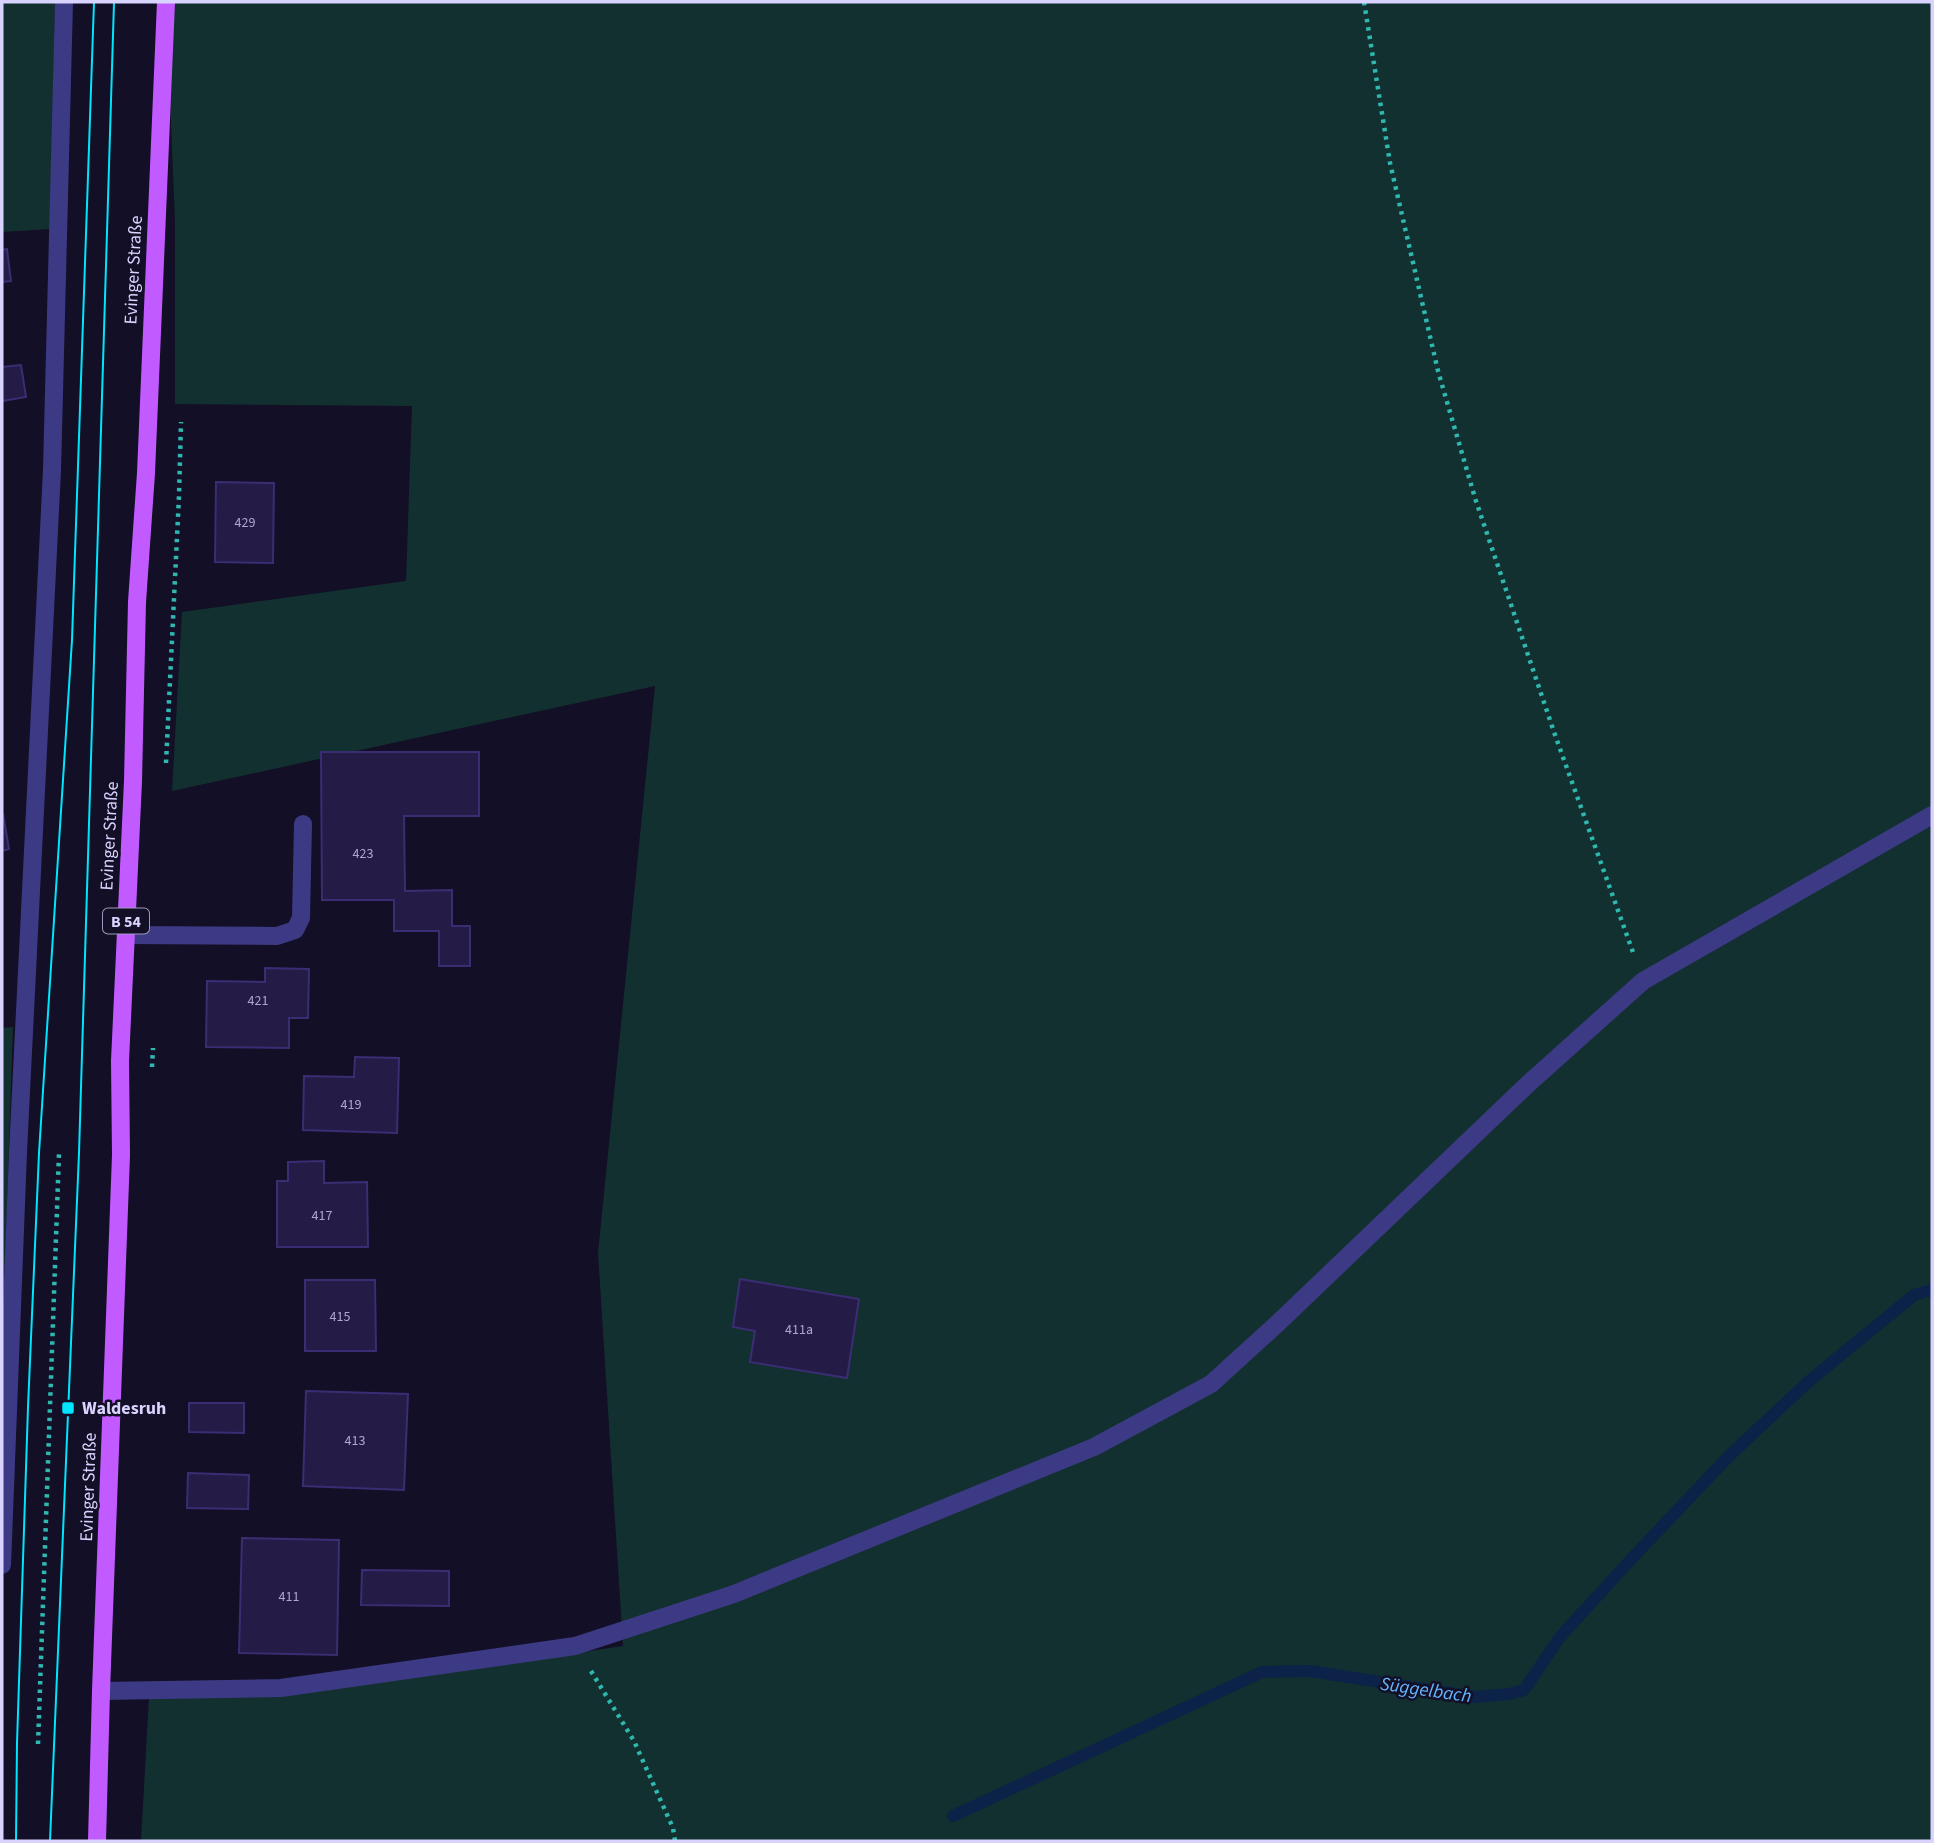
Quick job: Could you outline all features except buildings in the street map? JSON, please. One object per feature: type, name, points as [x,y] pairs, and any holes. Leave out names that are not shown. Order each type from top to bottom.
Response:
[{"type":"main road","name":"Evinger Straße","points":[[97,1841],[137,602],[146,473],[166,2]]},
{"type":"lane","points":[[2,1565],[18,1152],[52,470],[64,2]]},
{"type":"lane","points":[[101,1691],[281,1688],[575,1646],[734,1594],[1094,1447],[1211,1384],[1528,1084],[1643,981],[1932,815]]},
{"type":"lane","points":[[126,935],[277,936],[295,930],[301,918],[303,824]]},
{"type":"path","points":[[1364,2],[1390,163],[1438,371],[1475,498],[1643,981]]},
{"type":"path","points":[[38,1744],[59,1153]]},
{"type":"path","points":[[575,1646],[634,1741],[673,1828],[675,1841]]},
{"type":"green space","points":[[2,2],[55,2],[50,229],[2,232]]},
{"type":"green space","points":[[166,2],[1932,2],[1932,1841],[141,1841],[149,1697],[285,1696],[623,1646],[598,1253],[655,686],[172,791],[182,612],[406,581],[412,406],[175,404],[175,222]]},
{"type":"green space","points":[[13,1027],[2,1355],[2,1028]]},
{"type":"waterway","name":"Süggelbach","points":[[953,1816],[1262,1672],[1310,1671],[1475,1697],[1524,1690],[1560,1637],[1729,1456],[1808,1382],[1914,1295],[1932,1290]]},
{"type":"tram line","points":[[16,1841],[28,1407],[39,1153],[72,640],[94,2]]},
{"type":"tram line","points":[[50,1841],[79,1153],[114,2]]},
{"type":"place","name":"Waldesruh","points":[[68,1408]]}]
